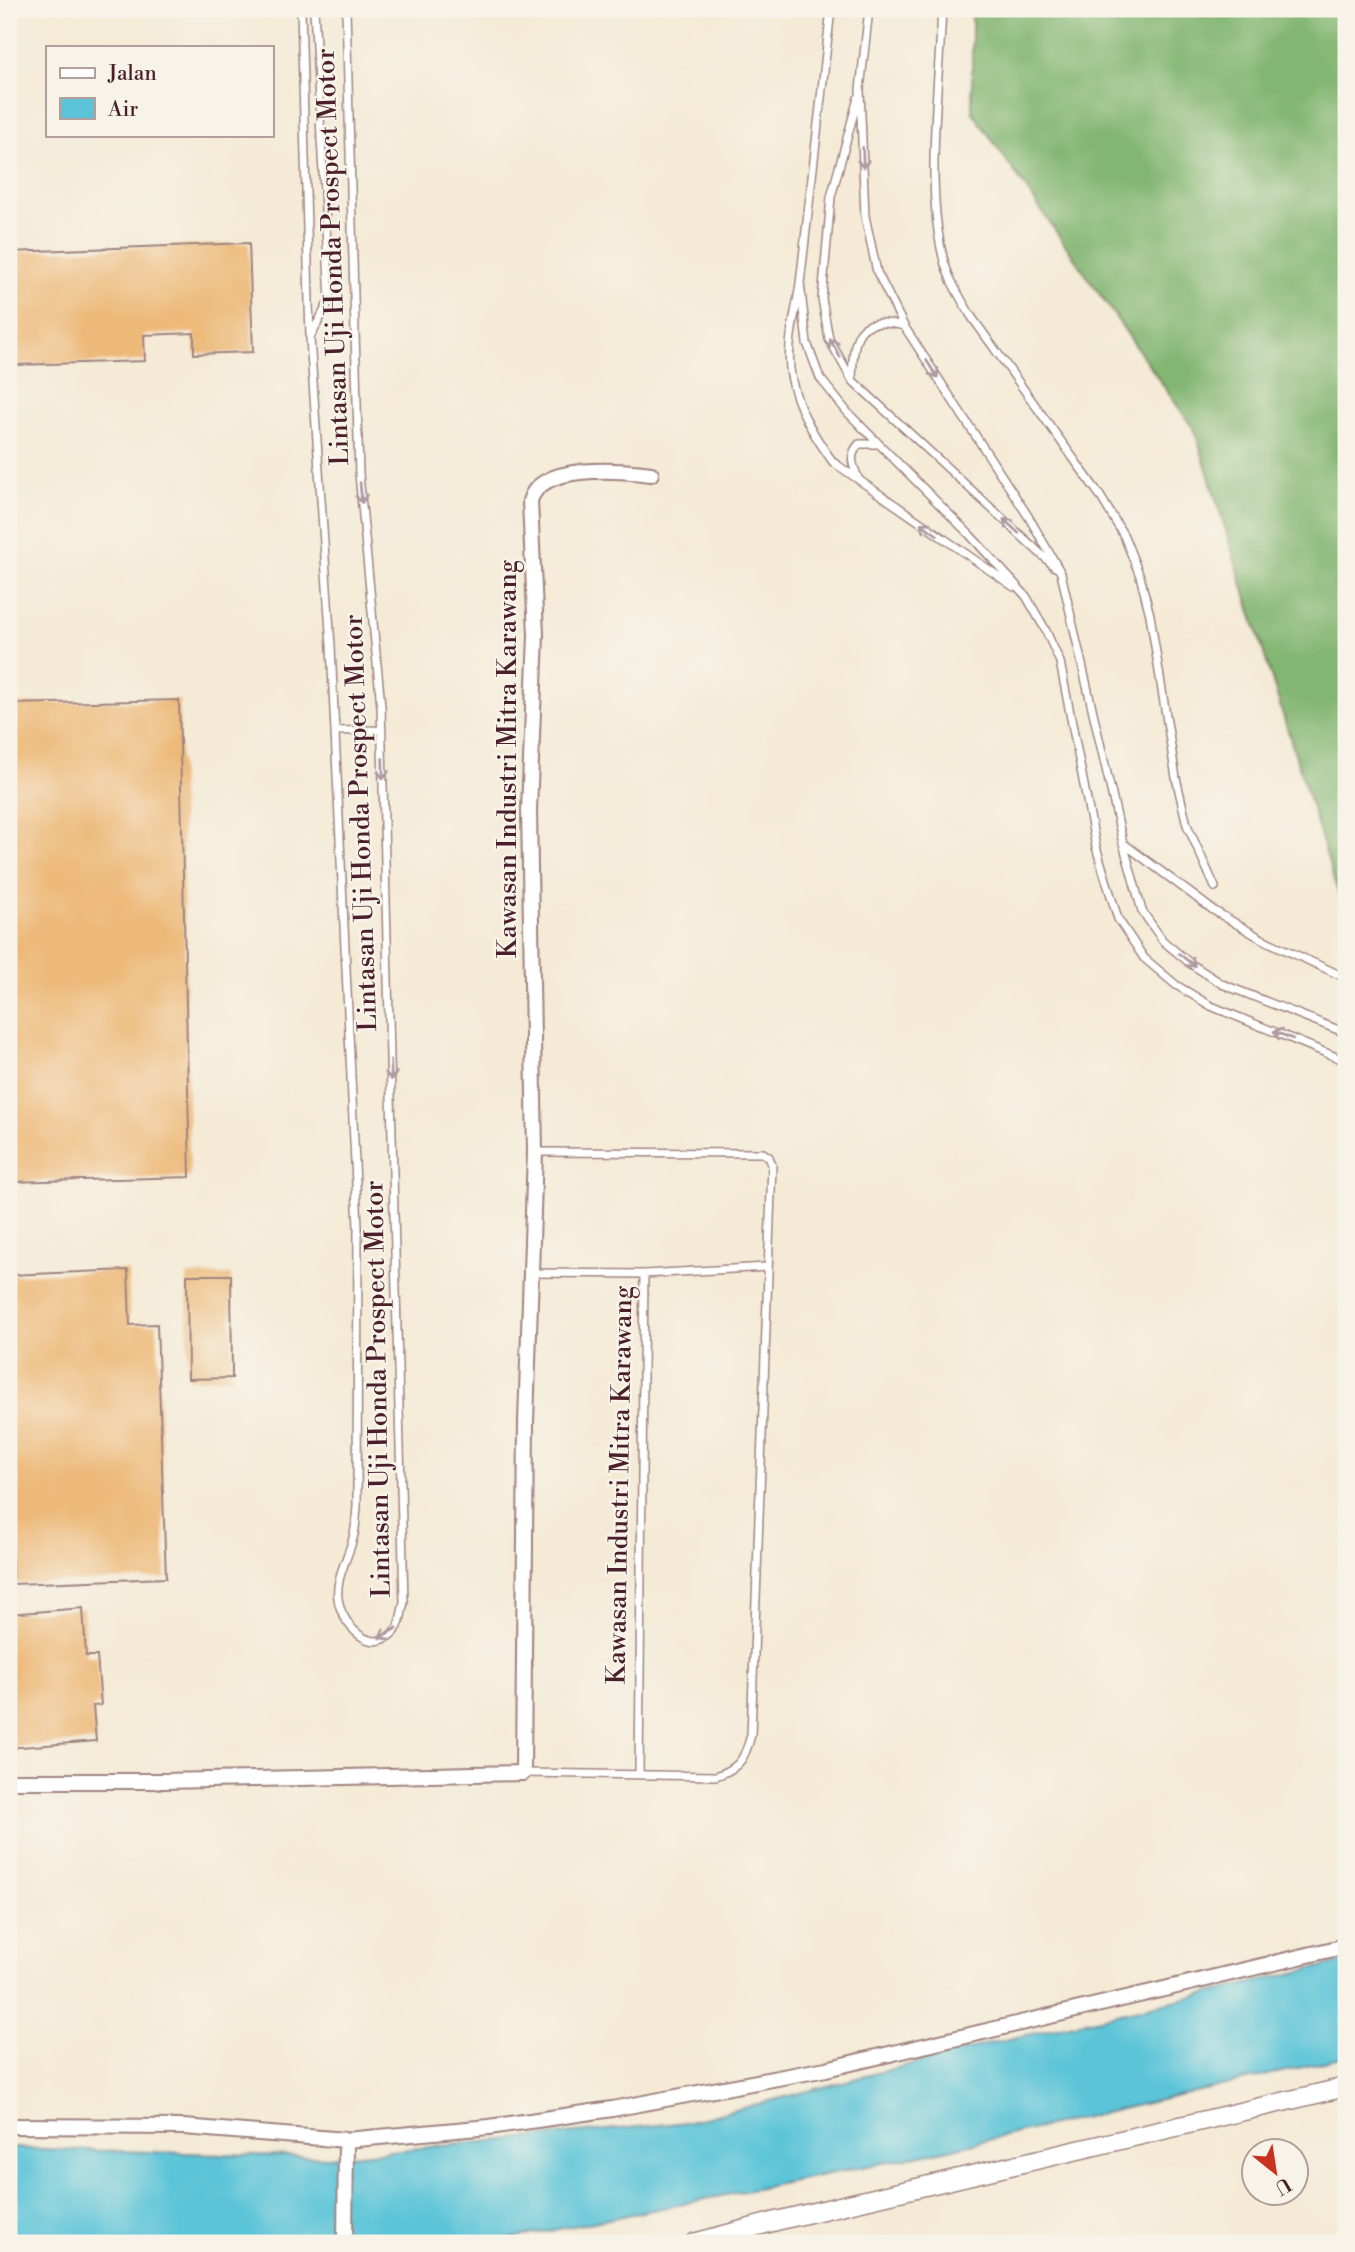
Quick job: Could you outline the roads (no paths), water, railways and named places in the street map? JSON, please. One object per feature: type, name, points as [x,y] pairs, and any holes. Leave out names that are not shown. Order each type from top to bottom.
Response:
[{"type":"street","name":"Kawasan Industri Mitra Karawang","points":[[523,1773],[526,1422],[535,1152],[529,810],[536,635],[530,501],[533,490],[544,480],[558,476],[607,471],[651,474]]},
{"type":"street","points":[[9,1781],[164,1781],[523,1773]]},
{"type":"street","points":[[9,2126],[172,2127],[346,2146],[489,2127],[723,2089],[826,2069],[1346,1946]]},
{"type":"street","points":[[694,2243],[776,2221],[1346,2087]]},
{"type":"street","points":[[345,2243],[346,2146]]},
{"type":"lane","name":"Lintasan Uji Honda Prospect Motor","points":[[301,9],[310,338],[336,731],[358,1227],[356,1507],[354,1535],[337,1594],[340,1613],[348,1628],[362,1637],[376,1640],[389,1635],[398,1627],[404,1602],[382,730],[359,474],[346,9]]},
{"type":"lane","name":"Lintasan Uji Honda Prospect Motor","points":[[310,338],[330,300],[314,9]]},
{"type":"lane","points":[[831,9],[800,283],[790,346],[791,375],[801,408],[815,436],[833,462],[1026,596]]},
{"type":"lane","points":[[869,9],[860,90],[864,216],[877,272],[904,326],[1028,516],[1061,573],[1123,843],[1142,911],[1163,941],[1222,984],[1346,1033]]},
{"type":"lane","points":[[942,9],[936,159],[937,228],[943,260],[954,288],[971,316],[1099,494],[1124,536],[1140,576],[1150,615],[1176,778],[1187,825],[1215,887]]},
{"type":"lane","points":[[860,90],[831,197],[821,299],[829,339],[852,380],[1061,573]]},
{"type":"lane","points":[[800,283],[807,343],[820,378],[848,413],[970,535],[1026,596],[1060,662],[1096,847],[1118,919],[1144,958],[1187,992],[1211,1006],[1346,1061]]},
{"type":"lane","points":[[852,380],[854,340],[866,325],[883,321],[904,326]]},
{"type":"lane","points":[[859,480],[852,462],[852,451],[859,444],[879,444]]},
{"type":"lane","points":[[336,731],[382,730]]},
{"type":"lane","points":[[1123,843],[1222,916],[1262,940],[1346,978]]},
{"type":"lane","points":[[523,1773],[716,1776],[735,1770],[745,1757],[751,1735],[772,1165],[769,1157],[763,1153],[535,1152]]},
{"type":"lane","name":"Kawasan Industri Mitra Karawang","points":[[639,1775],[645,1274],[767,1268]]},
{"type":"lane","points":[[531,1273],[645,1274]]},
{"type":"water","points":[[1346,1961],[1346,2057],[931,2153],[490,2243],[9,2243],[9,2148],[328,2157],[689,2122],[992,2043]]}]
